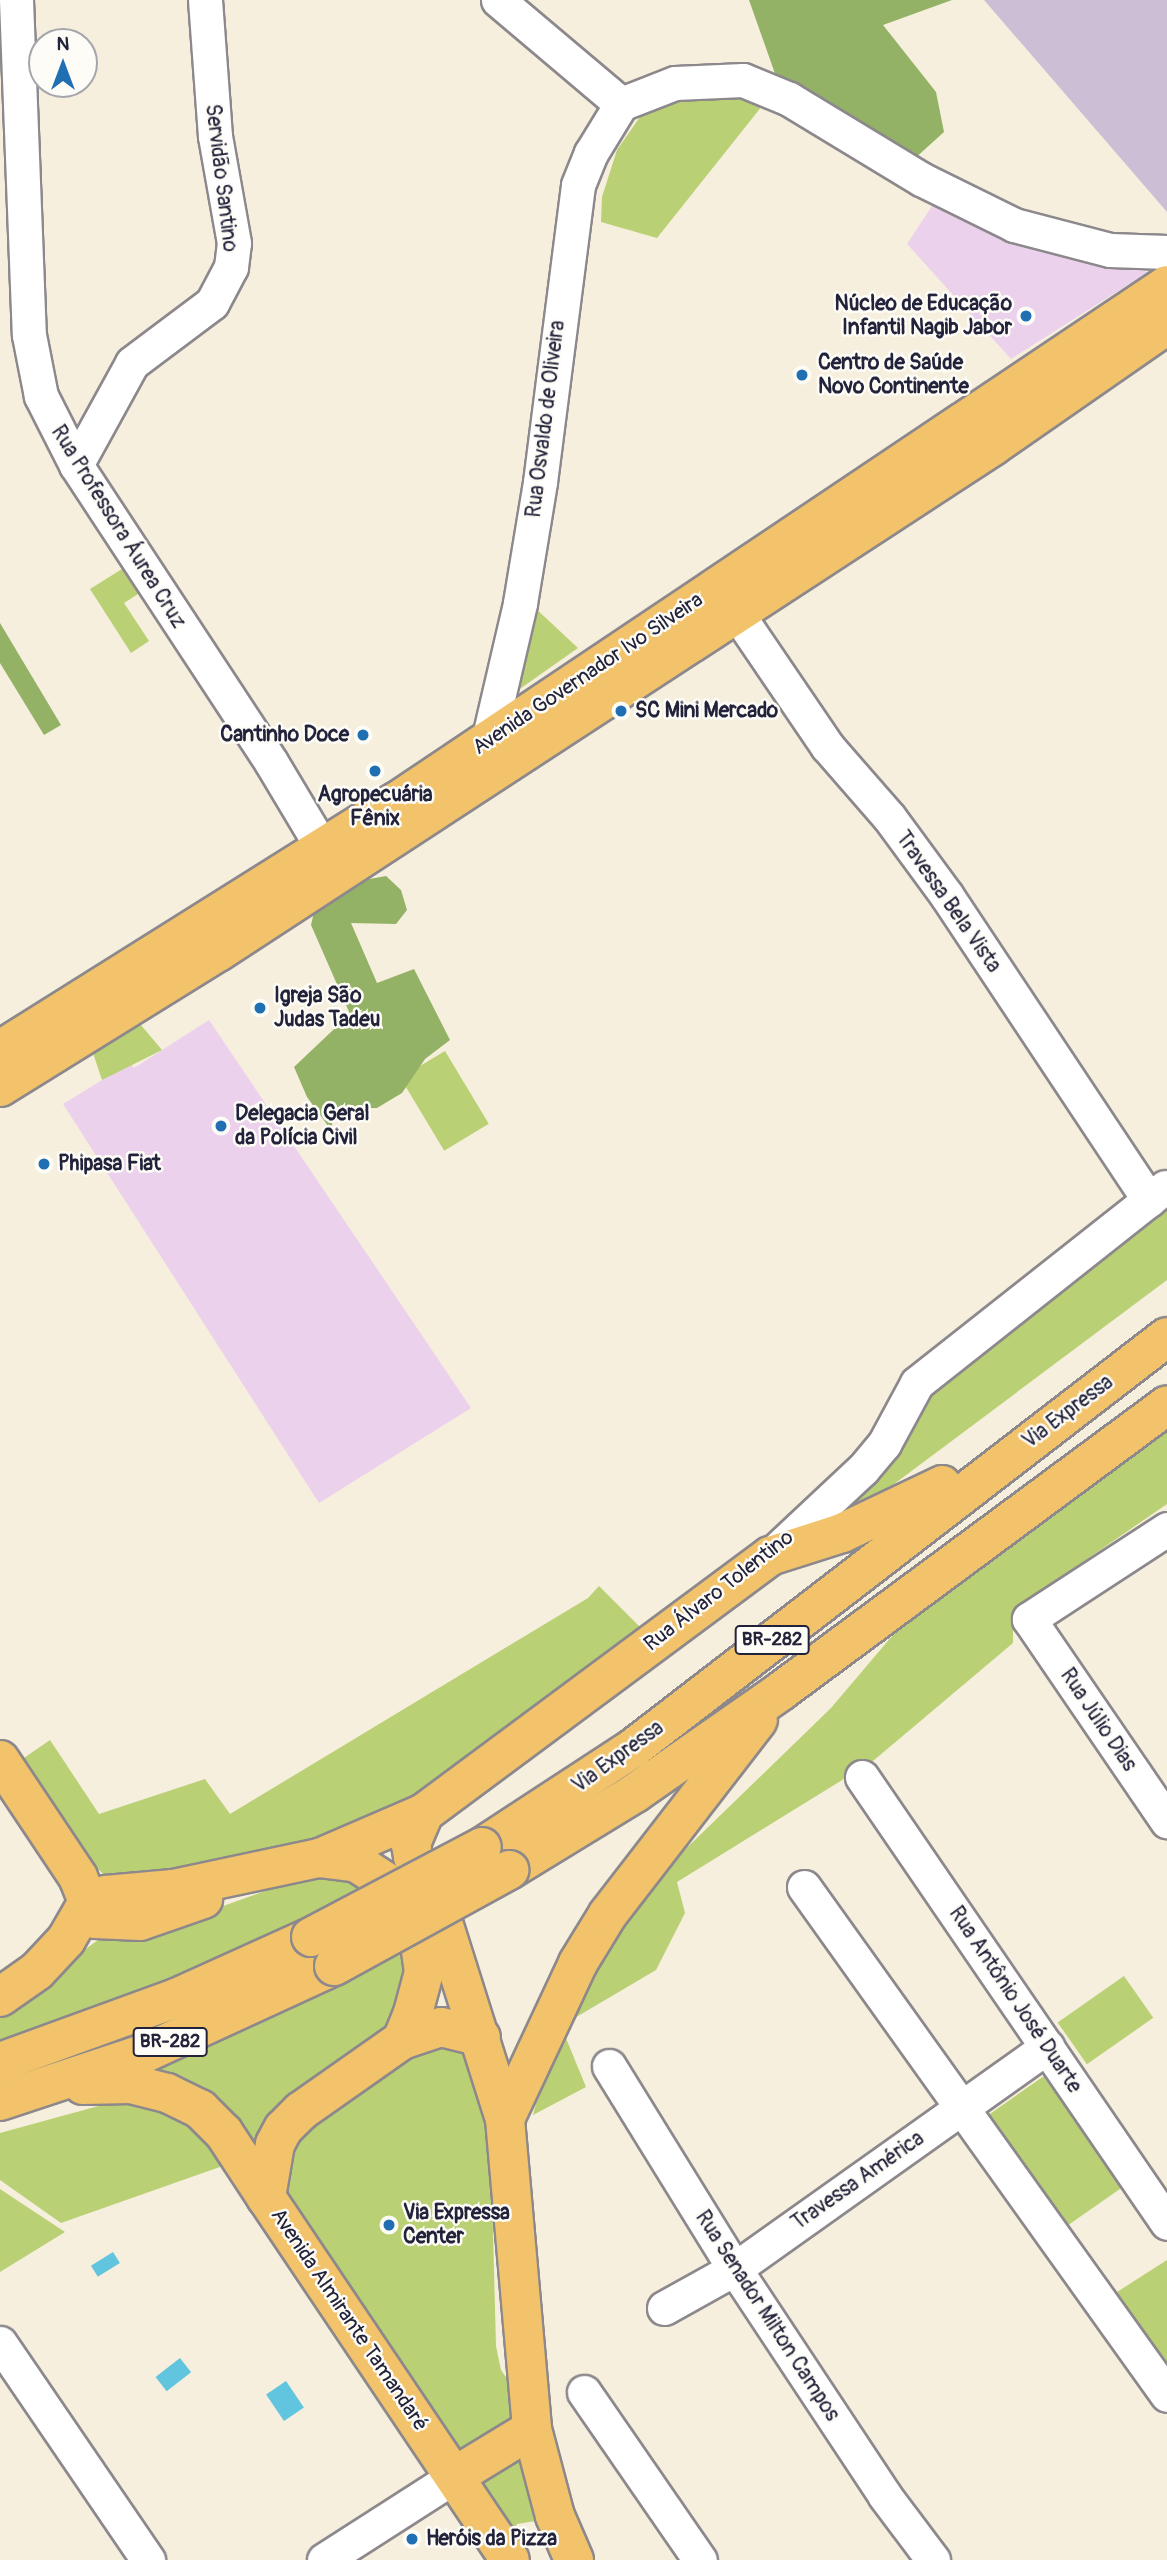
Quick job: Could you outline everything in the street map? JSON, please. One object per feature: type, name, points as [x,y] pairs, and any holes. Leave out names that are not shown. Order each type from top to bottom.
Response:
[{"type":"main road","name":"Avenida Governador Ivo Silveira","points":[[0,1087],[21,1049],[488,741],[1167,285]]},
{"type":"main road","name":"Avenida Governador Ivo Silveira","points":[[21,1049],[218,952],[993,446],[1167,325]]},
{"type":"main road","name":"Via Expressa","points":[[496,1859],[632,1749],[1167,1337]]},
{"type":"main road","name":"Via Expressa","points":[[0,2101],[53,2085],[211,2025],[322,1952],[496,1859],[635,1793],[781,1691],[1167,1405]]},
{"type":"main road","points":[[769,1556],[896,1510],[1054,1422]]},
{"type":"main road","name":"Rua Álvaro Tolentino","points":[[319,1858],[424,1813],[769,1556]]},
{"type":"main road","points":[[505,2119],[578,1963],[608,1914],[781,1691]]},
{"type":"main road","points":[[0,1760],[91,1895],[95,1919],[104,1922],[140,1921],[169,1914],[265,1871],[319,1858],[357,1863],[383,1880],[420,1944],[421,1990],[402,2039]]},
{"type":"main road","points":[[424,1813],[411,1844],[413,1857],[433,1894],[481,2037],[505,2119],[532,2429],[569,2550]]},
{"type":"main road","points":[[0,1997],[37,1971],[66,1940],[91,1895]]},
{"type":"main road","name":"Via Expressa","points":[[0,2062],[176,1998],[322,1952]]},
{"type":"main road","points":[[402,2039],[441,2027],[481,2037]]},
{"type":"main road","name":"Avenida Almirante Tamandaré","points":[[402,2039],[301,2111],[284,2129],[275,2144],[266,2197],[510,2560]]},
{"type":"main road","points":[[53,2085],[131,2084],[167,2093],[200,2109],[231,2143],[266,2197]]},
{"type":"main road","points":[[455,2476],[532,2429]]},
{"type":"main road","points":[[520,2560],[531,2543],[547,2537],[569,2550]]},
{"type":"street","name":"Rua Professora Áurea Cruz","points":[[16,0],[23,232],[33,367],[48,417],[76,465],[271,762],[323,849]]},
{"type":"street","name":"Servidão Santino","points":[[76,465],[132,363],[212,303],[231,267],[234,243],[211,101],[205,0]]},
{"type":"street","points":[[498,0],[621,104],[675,83],[743,80],[789,100],[920,179],[1014,225],[1110,250],[1167,252]]},
{"type":"street","name":"Rua Osvaldo de Oliveira","points":[[488,741],[520,603],[540,482],[578,185],[591,153],[621,104]]},
{"type":"street","name":"Travessa Bela Vista","points":[[736,612],[827,746],[889,817],[1158,1193]]},
{"type":"street","name":"Rua Álvaro Tolentino","points":[[769,1556],[863,1469],[884,1444],[917,1383],[1158,1193]]},
{"type":"street","name":"Rua Júlio Dias","points":[[1167,1529],[1029,1619],[1167,1821]]},
{"type":"street","name":"Rua Antônio José Duarte","points":[[862,1777],[1167,2223]]},
{"type":"street","points":[[804,1887],[1167,2395]]},
{"type":"street","name":"Travessa América","points":[[664,2308],[736,2268],[1047,2047]]},
{"type":"street","name":"Rua Senador Milton Campos","points":[[609,2066],[736,2268],[885,2496],[933,2560]]},
{"type":"street","points":[[0,2343],[148,2560]]},
{"type":"street","points":[[584,2392],[700,2560]]},
{"type":"street","points":[[324,2560],[455,2476]]},
{"type":"shaded area","points":[[984,0],[1167,0],[1167,212]]},
{"type":"shaded area","name":"Núcleo de Educação Infantil Nagib Jabor","points":[[936,200],[1015,241],[1148,272],[1011,359],[907,244]]},
{"type":"shaded area","points":[[209,1020],[471,1408],[319,1503],[63,1104],[130,1063],[134,1068]]},
{"type":"green space","points":[[749,0],[952,0],[883,25],[936,92],[944,132],[913,160],[779,85]]},
{"type":"green space","points":[[731,87],[766,101],[657,238],[601,222],[602,197],[617,150],[642,114],[691,94]]},
{"type":"green space","points":[[122,569],[138,594],[124,603],[149,641],[131,653],[90,589]]},
{"type":"green space","points":[[533,606],[578,648],[504,700]]},
{"type":"green space","points":[[0,623],[61,725],[44,735],[0,663]]},
{"type":"green space","points":[[386,876],[401,890],[407,910],[396,924],[351,923],[377,983],[414,969],[450,1040],[425,1059],[402,1093],[377,1108],[335,1108],[331,1130],[307,1097],[294,1067],[350,1014],[311,925],[314,912],[364,880]]},
{"type":"green space","points":[[135,1018],[162,1050],[102,1080],[91,1047]]},
{"type":"green space","points":[[445,1051],[489,1124],[444,1151],[400,1078]]},
{"type":"green space","points":[[1167,1200],[1167,1280],[866,1505],[837,1513],[914,1405]]},
{"type":"green space","points":[[1167,1429],[1167,1504],[1013,1610],[1013,1643],[873,1761],[677,1882],[685,1913],[656,1970],[561,2026],[586,2087],[533,2115],[556,2023],[634,1899],[831,1708],[915,1609]]},
{"type":"green space","points":[[599,1586],[644,1631],[405,1812],[221,1873],[107,1878],[83,1854],[21,1760],[50,1740],[99,1814],[205,1779],[230,1814],[588,1598]]},
{"type":"green space","points":[[321,1871],[377,1886],[196,1972],[0,2042],[0,2011],[105,1935],[201,1914]]},
{"type":"green space","points":[[407,1951],[404,2012],[256,2151],[142,2075]]},
{"type":"green space","points":[[1124,1976],[1153,2018],[1087,2064],[1058,2022]]},
{"type":"green space","points":[[424,2038],[467,2042],[490,2118],[496,2346],[501,2370],[516,2392],[520,2415],[460,2458],[283,2193],[292,2136]]},
{"type":"green space","points":[[1044,2076],[1122,2187],[1056,2233],[978,2122]]},
{"type":"green space","points":[[135,2096],[176,2104],[234,2162],[61,2223],[0,2180],[0,2133]]},
{"type":"green space","points":[[0,2189],[65,2232],[0,2272]]},
{"type":"green space","points":[[1167,2260],[1167,2367],[1103,2301]]},
{"type":"green space","points":[[527,2449],[542,2520],[517,2524],[509,2537],[477,2481]]},
{"type":"water","points":[[113,2252],[120,2263],[98,2277],[91,2266]]},
{"type":"water","points":[[180,2358],[191,2372],[167,2391],[156,2377]]},
{"type":"water","points":[[286,2381],[304,2408],[284,2421],[266,2394]]},
{"type":"place","name":"Núcleo de Educação Infantil Nagib Jabor","points":[[1026,316]]},
{"type":"place","name":"Centro de Saúde Novo Continente","points":[[802,375]]},
{"type":"place","name":"SC Mini Mercado","points":[[621,711]]},
{"type":"place","name":"Cantinho Doce","points":[[363,735]]},
{"type":"place","name":"Agropecuária Fênix","points":[[375,771]]},
{"type":"place","name":"Igreja São Judas Tadeu","points":[[260,1008]]},
{"type":"place","name":"Delegacia Geral da Polícia Civil","points":[[221,1126]]},
{"type":"place","name":"Phipasa Fiat","points":[[44,1164]]},
{"type":"place","name":"Via Expressa Center","points":[[389,2225]]},
{"type":"place","name":"Heróis da Pizza","points":[[412,2539]]}]
